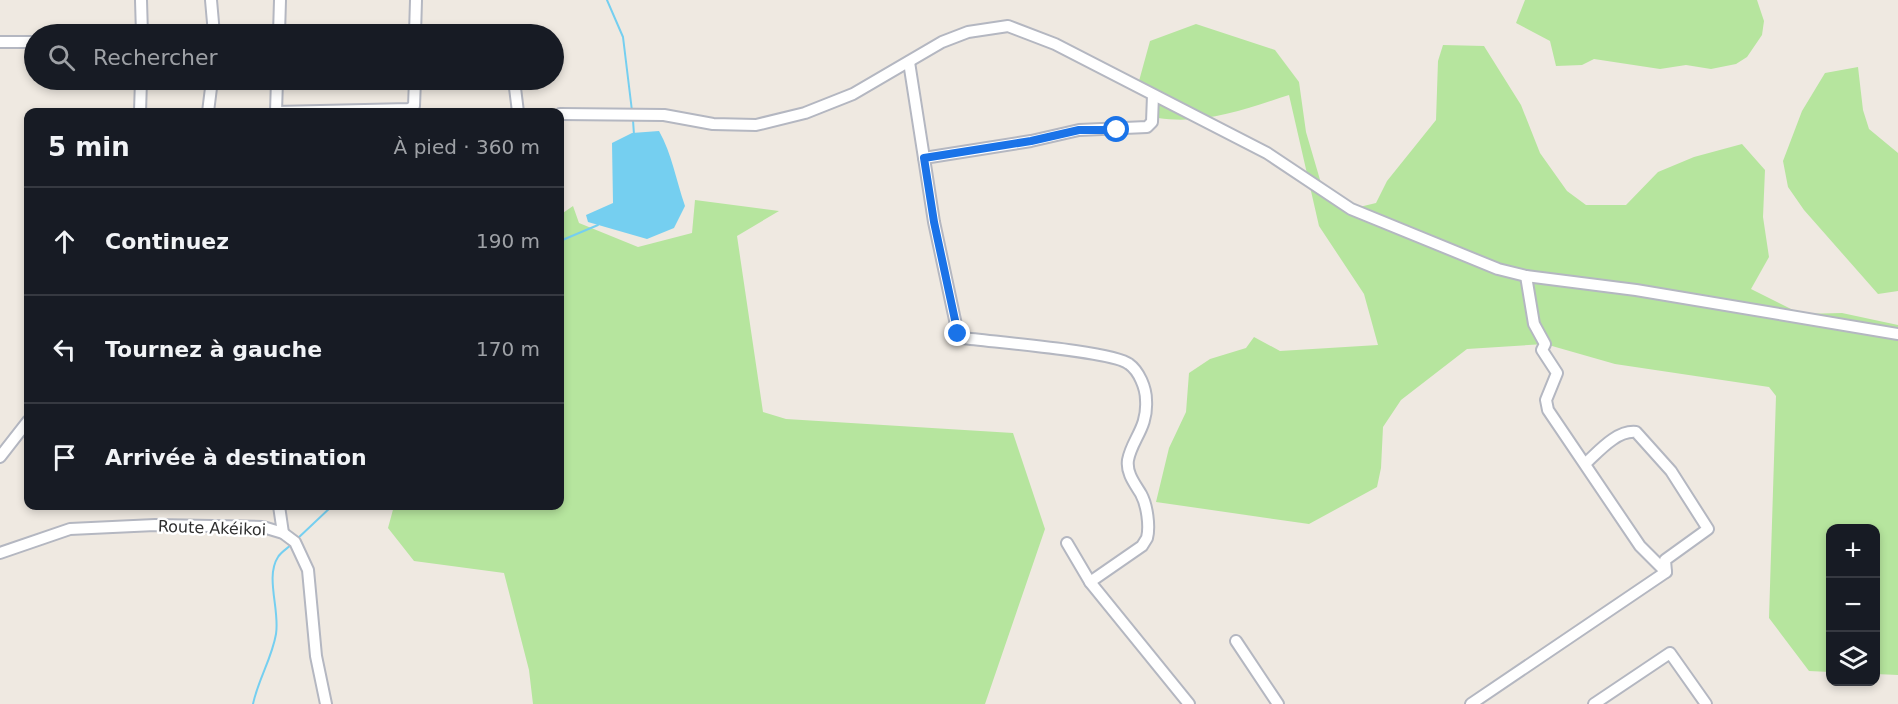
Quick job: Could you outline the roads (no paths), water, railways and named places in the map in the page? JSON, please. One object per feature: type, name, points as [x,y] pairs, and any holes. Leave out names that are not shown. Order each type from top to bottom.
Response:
[{"type":"street","points":[[141,0],[142,24]]},
{"type":"street","points":[[211,0],[213,24]]},
{"type":"street","points":[[279,24],[280,0]]},
{"type":"street","points":[[415,24],[416,0]]},
{"type":"street","points":[[564,114],[664,115],[713,124],[756,125],[805,113],[853,94],[942,42],[968,32],[1008,26],[1046,40],[1267,153],[1351,209],[1413,232],[1498,269],[1526,276],[1636,290],[1898,334]]},
{"type":"street","points":[[0,42],[24,42]]},
{"type":"street","points":[[909,62],[936,234],[958,334],[963,338],[1111,356],[1129,363],[1142,383],[1146,410],[1141,434],[1128,461],[1133,483],[1144,501],[1148,538],[1142,546],[1090,582]]},
{"type":"street","points":[[140,108],[141,90]]},
{"type":"street","points":[[208,108],[211,90]]},
{"type":"street","points":[[276,108],[277,90]]},
{"type":"street","points":[[411,108],[414,106],[416,90]]},
{"type":"street","points":[[515,90],[518,108]]},
{"type":"street","points":[[924,158],[1031,141],[1079,130],[1147,127],[1152,122],[1154,95]]},
{"type":"street","points":[[1526,276],[1534,324],[1545,344],[1542,350],[1557,373],[1546,404],[1640,546],[1666,572]]},
{"type":"street","points":[[0,457],[24,429]]},
{"type":"street","points":[[1586,463],[1623,433],[1636,432],[1671,471],[1708,529],[1665,560],[1666,572]]},
{"type":"street","points":[[280,510],[283,533]]},
{"type":"street","name":"Route Akéikoi","points":[[0,553],[70,529],[155,525],[251,527],[283,533],[295,542],[308,570],[316,656],[326,704]]},
{"type":"street","points":[[1067,543],[1090,582],[1189,704]]},
{"type":"street","points":[[1471,704],[1666,572]]},
{"type":"street","points":[[1236,640],[1278,704]]},
{"type":"street","points":[[1594,704],[1670,653],[1706,704]]},
{"type":"water","points":[[659,131],[671,158],[685,206],[674,228],[647,239],[588,222],[586,215],[613,203],[612,143],[632,133]]},
{"type":"waterway","points":[[607,0],[623,37],[632,111]]},
{"type":"waterway","points":[[633,120],[634,135]]},
{"type":"waterway","points":[[564,239],[598,225]]},
{"type":"waterway","points":[[296,540],[328,510]]},
{"type":"waterway","points":[[253,704],[276,634],[274,565],[279,555],[292,544]]}]
